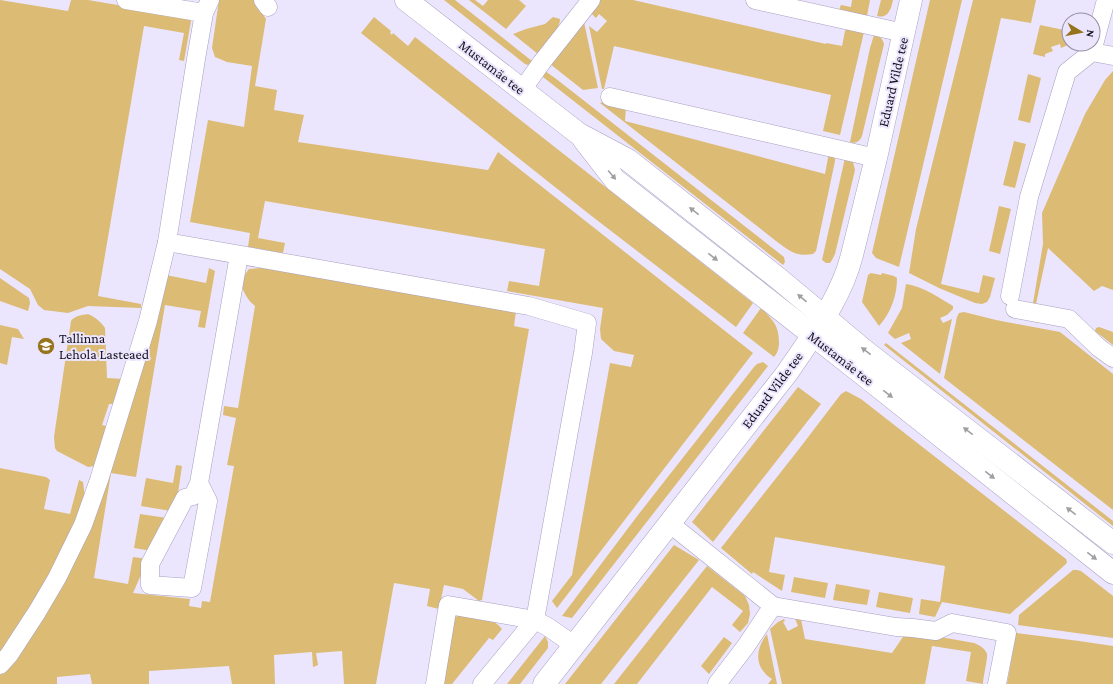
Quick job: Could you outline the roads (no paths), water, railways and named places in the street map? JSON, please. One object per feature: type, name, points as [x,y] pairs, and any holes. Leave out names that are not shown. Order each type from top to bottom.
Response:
[{"type":"main road","name":"Mustamäe tee","points":[[406,0],[578,134],[628,160],[779,279],[819,326],[1113,573]]},
{"type":"main road","name":"Eduard Vilde tee","points":[[544,684],[782,379],[819,326],[841,288],[849,269],[876,158],[911,0]]},
{"type":"main road","name":"Mustamäe tee","points":[[819,326],[877,360],[1113,543]]},
{"type":"street","points":[[0,664],[9,655],[37,612],[57,578],[83,525],[99,480],[148,321],[167,242],[207,6],[126,0]]},
{"type":"street","points":[[522,90],[591,0]]},
{"type":"street","points":[[755,0],[904,33]]},
{"type":"street","points":[[1101,19],[1106,0]]},
{"type":"street","points":[[1113,56],[1092,52],[1067,72],[1029,197],[1013,303],[1069,319],[1098,347],[1113,358]]},
{"type":"street","points":[[610,97],[876,158]]},
{"type":"street","points":[[167,242],[529,306],[587,323],[582,361],[535,620],[482,684]]},
{"type":"street","points":[[199,483],[208,500],[192,588],[150,585],[150,564],[185,498],[193,496],[199,483],[238,255]]},
{"type":"street","points":[[669,523],[773,606],[896,627],[936,632],[952,623],[1007,633],[997,684]]},
{"type":"street","points":[[435,684],[448,604],[535,620],[574,645]]},
{"type":"street","points":[[717,684],[746,646],[773,606]]},
{"type":"place","name":"Tallinna Lehola Lasteaed","points":[[46,346]]}]
